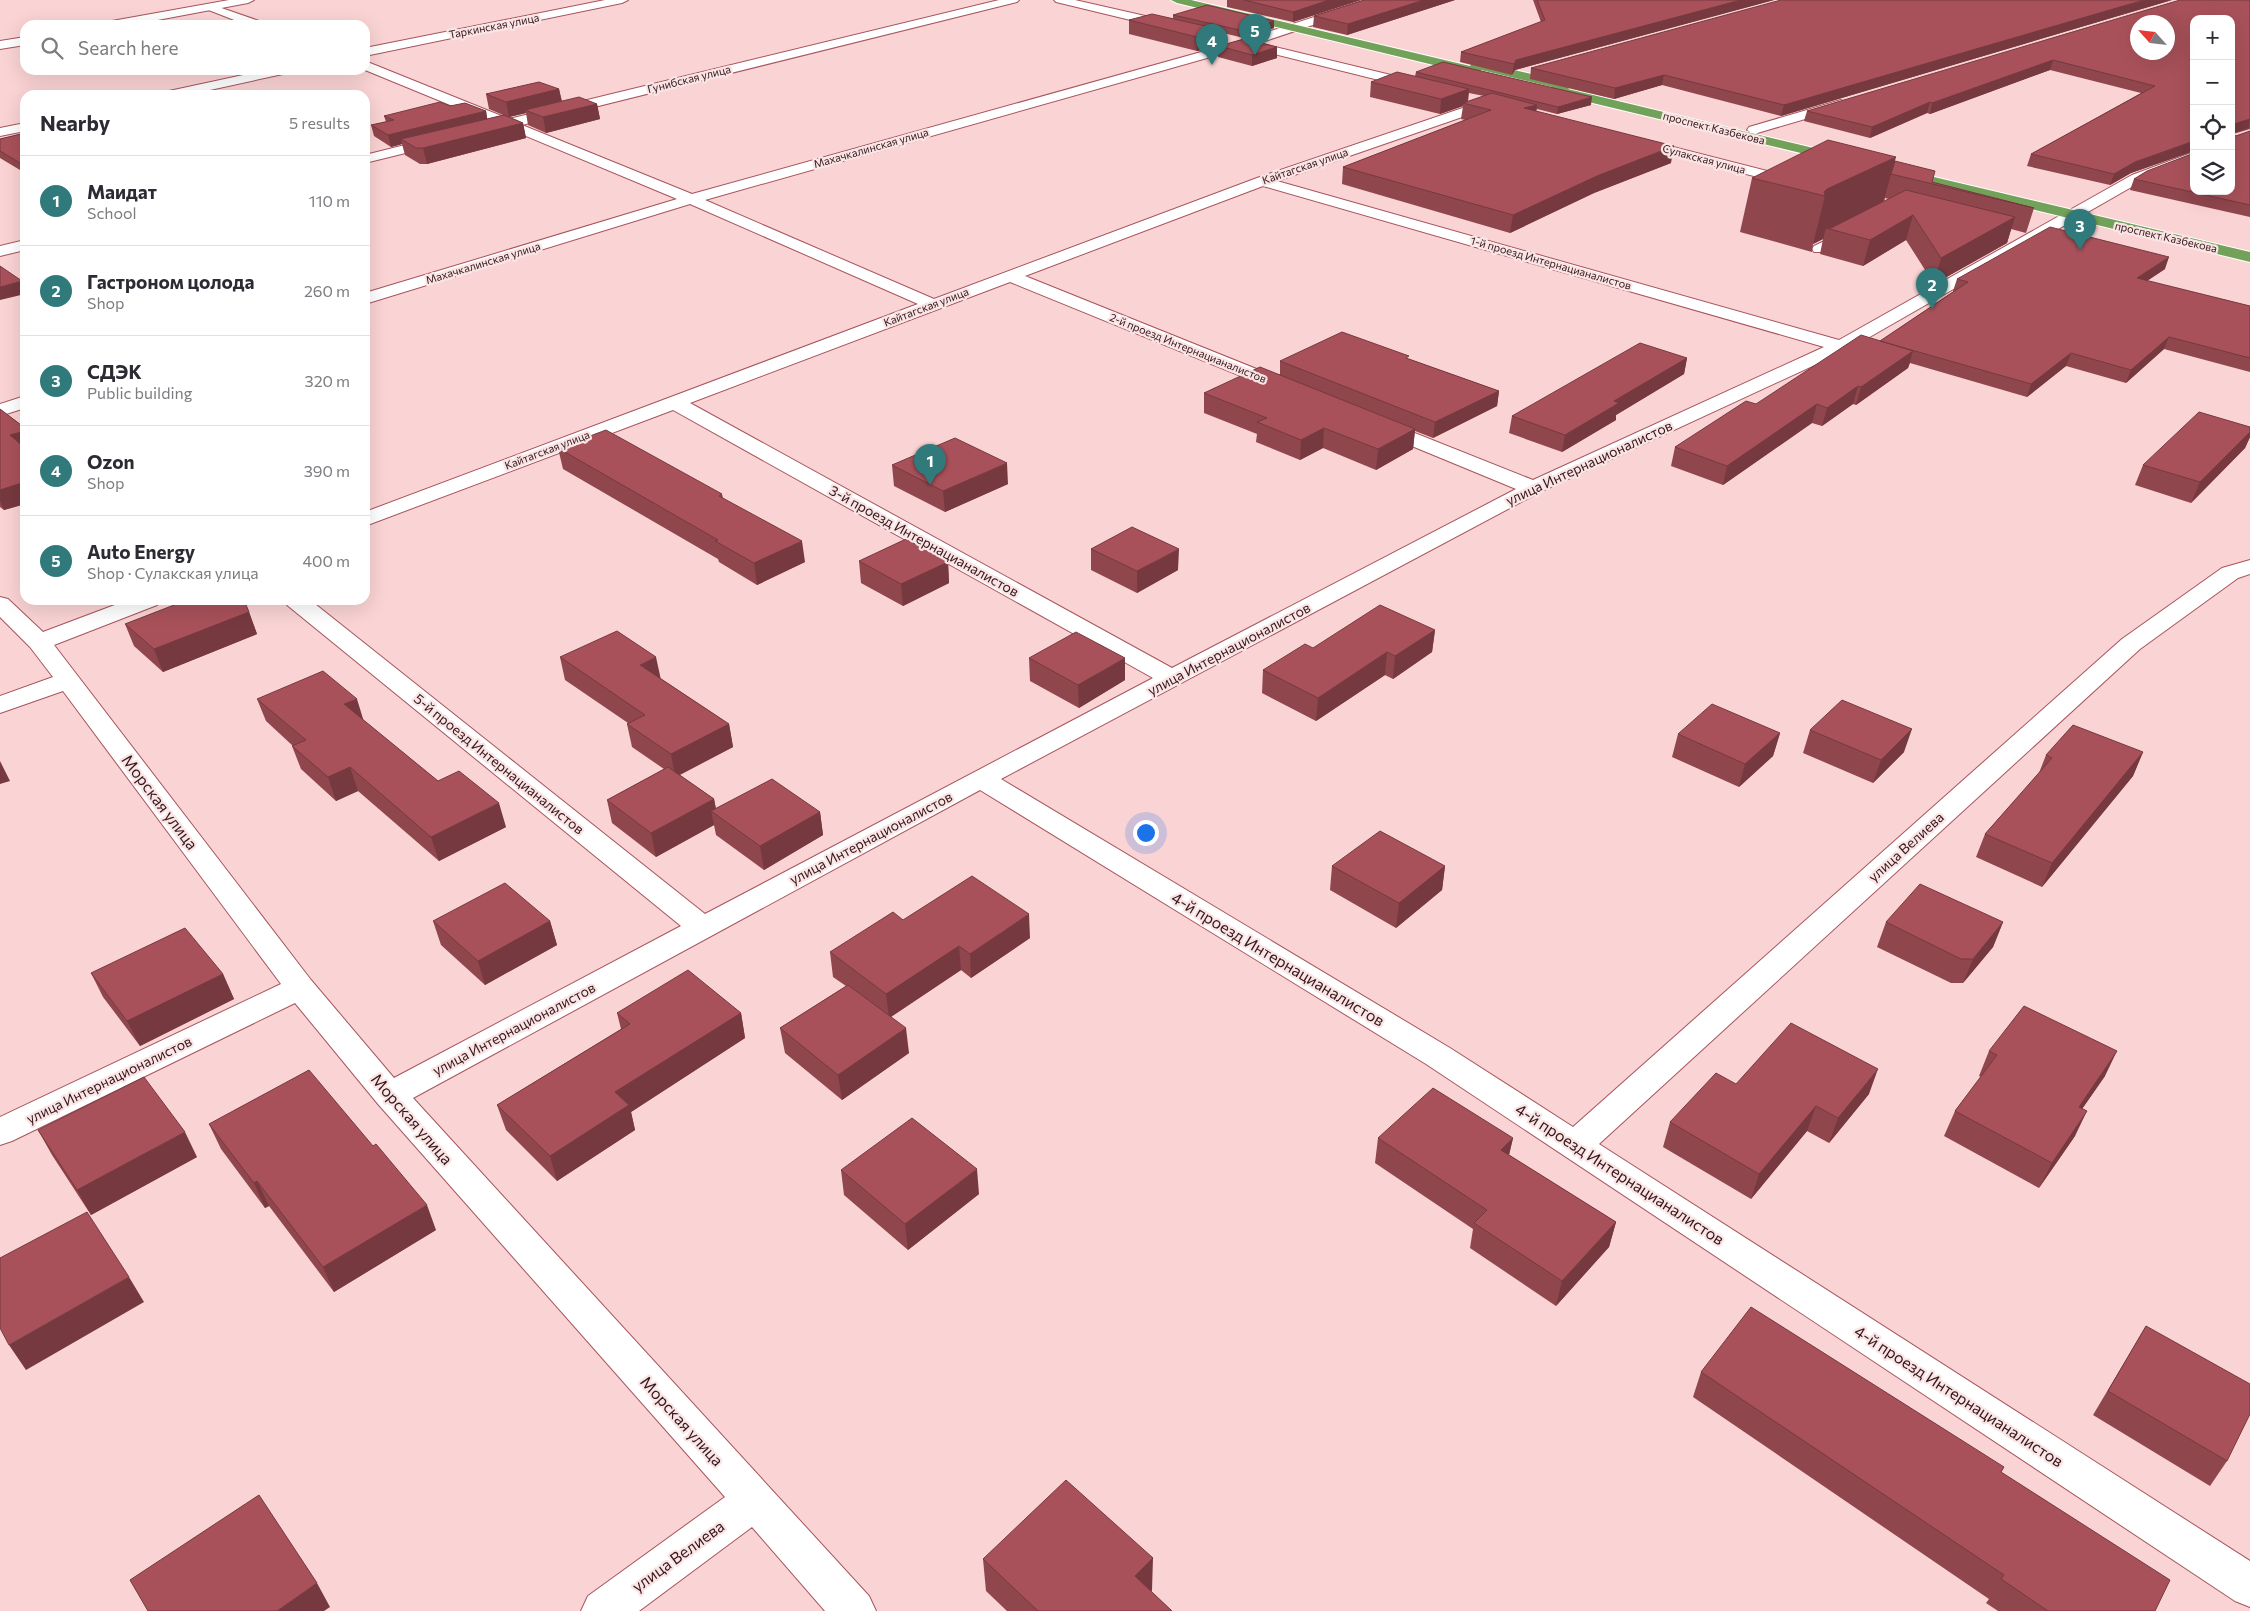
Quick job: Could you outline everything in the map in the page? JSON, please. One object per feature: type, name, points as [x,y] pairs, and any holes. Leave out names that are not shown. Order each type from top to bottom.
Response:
[{"type":"highway","name":"проспект Казбекова","points":[[1177,0],[1297,26],[1520,75],[1754,130],[1853,158],[1297,26],[1199,0]]},
{"type":"highway","name":"проспект Казбекова","points":[[1887,166],[2078,212],[2250,250]]},
{"type":"highway","name":"проспект Казбекова","points":[[2078,212],[2250,257]]},
{"type":"street","points":[[139,20],[248,0]]},
{"type":"street","name":"Таркинская улица","points":[[370,51],[622,0]]},
{"type":"street","name":"Гунибская улица","points":[[470,133],[1013,0]]},
{"type":"street","points":[[1060,0],[1186,30]]},
{"type":"street","name":"Махачкалинская улица","points":[[370,296],[691,199],[1245,44],[1378,0]]},
{"type":"street","points":[[210,7],[245,20]]},
{"type":"street","points":[[1216,37],[1433,90]]},
{"type":"street","points":[[0,46],[20,42]]},
{"type":"street","points":[[370,67],[691,199],[934,305]]},
{"type":"street","points":[[1520,75],[1548,67]]},
{"type":"street","points":[[192,90],[260,75]]},
{"type":"street","name":"Кайтагская улица","points":[[370,517],[1262,181],[1494,104],[1461,96]]},
{"type":"street","points":[[1754,130],[1849,102]]},
{"type":"street","points":[[0,132],[20,128]]},
{"type":"street","points":[[370,159],[451,138]]},
{"type":"street","name":"Сулакская улица","points":[[1622,138],[1811,186]]},
{"type":"street","name":"улица Интернационалистов","points":[[390,1095],[980,779],[1533,488],[1841,346],[2017,239],[2078,212],[2137,178],[2190,158]]},
{"type":"street","name":"1-й проезд Интернацианалистов","points":[[1262,181],[1841,346]]},
{"type":"street","points":[[0,251],[20,246]]},
{"type":"street","name":"2-й проезд Интернацианалистов","points":[[1010,276],[1295,391]]},
{"type":"street","name":"3-й проезд Интернацианалистов","points":[[674,402],[1173,679]]},
{"type":"street","points":[[0,410],[20,404]]},
{"type":"street","points":[[1368,421],[1533,488]]},
{"type":"street","name":"улица Велиева","points":[[1575,1145],[2131,644],[2230,573],[2250,567]]},
{"type":"street","name":"Морская улица","points":[[0,604],[39,642],[300,988],[390,1095],[854,1611]]},
{"type":"street","points":[[39,642],[136,605]]},
{"type":"street","name":"5-й проезд Интернацианалистов","points":[[301,605],[703,928]]},
{"type":"street","points":[[0,705],[68,680]]},
{"type":"street","name":"4-й проезд Интернацианалистов","points":[[980,779],[1438,1056],[2250,1586]]},
{"type":"street","name":"улица Интернационалистов","points":[[0,1132],[300,988]]},
{"type":"street","name":"улица Велиева","points":[[602,1611],[754,1501]]},
{"type":"lane","points":[[1819,249],[1862,227]]},
{"type":"building","points":[[1244,0],[1329,0],[1293,12]]},
{"type":"building","points":[[1364,0],[1424,0],[1348,24],[1314,16]]},
{"type":"building","points":[[1537,0],[1741,0],[1516,60],[1514,64],[1461,52],[1545,20]]},
{"type":"building","points":[[1781,0],[2144,0],[1784,105],[1664,75],[1615,88],[1531,68]]},
{"type":"building","points":[[2180,0],[2250,0],[2250,119],[2235,124],[2235,15],[2190,15],[2190,142],[2135,162],[2114,174],[2031,154],[2155,86],[2053,60],[1932,103],[1930,102],[1872,127],[1807,111]]},
{"type":"building","points":[[1207,5],[1274,21],[1244,31],[1173,15]]},
{"type":"building","points":[[1152,14],[1223,30],[1197,37],[1129,20]]},
{"type":"building","points":[[1244,39],[1277,47],[1252,55],[1219,46]]},
{"type":"building","points":[[1443,62],[1592,97],[1558,107],[1416,72]]},
{"type":"building","points":[[1397,72],[1469,89],[1441,99],[1371,82]]},
{"type":"building","points":[[539,82],[559,89],[506,102],[486,94]]},
{"type":"building","points":[[1492,93],[1537,105],[1524,108],[1674,146],[1597,176],[1513,215],[1343,167],[1491,110],[1463,103]]},
{"type":"building","points":[[579,97],[597,104],[543,117],[525,110]]},
{"type":"building","points":[[440,102],[450,106],[465,103],[486,111],[388,135],[371,125],[394,120],[384,116]]},
{"type":"building","points":[[504,115],[523,123],[423,148],[416,148],[401,139]]},
{"type":"building","points":[[2250,131],[2250,205],[2205,195],[2235,195],[2235,135]]},
{"type":"building","points":[[20,134],[20,163],[0,151],[0,139]]},
{"type":"building","points":[[1828,140],[1896,157],[1827,189],[1824,192],[1825,196],[1752,178]]},
{"type":"building","points":[[2190,155],[2190,192],[2134,179],[2147,171]]},
{"type":"building","points":[[1895,161],[1935,171],[1932,182],[2034,208],[1891,174]]},
{"type":"building","points":[[1906,190],[2015,217],[1941,258],[1913,215],[1870,240],[1826,228],[1831,228]]},
{"type":"building","points":[[2050,227],[2169,257],[2137,278],[2250,306],[2250,358],[2169,337],[2131,370],[2071,353],[2031,384],[1880,341],[1968,282],[1957,279]]},
{"type":"building","points":[[0,266],[20,280],[20,282],[0,287]]},
{"type":"building","points":[[1342,332],[1409,356],[1406,358],[1499,391],[1435,422],[1280,361]]},
{"type":"building","points":[[1861,335],[1913,351],[1827,408],[1817,404],[1727,466],[1675,447],[1746,401],[1756,404]]},
{"type":"building","points":[[1640,343],[1687,358],[1614,401],[1619,403],[1565,435],[1512,416]]},
{"type":"building","points":[[1260,367],[1415,429],[1378,449],[1324,428],[1301,440],[1257,422],[1267,418],[1204,393]]},
{"type":"building","points":[[0,409],[20,424],[20,432],[10,435],[20,444],[20,484],[0,490]]},
{"type":"building","points":[[2199,412],[2250,427],[2250,432],[2200,482],[2143,465]]},
{"type":"building","points":[[606,430],[722,494],[719,496],[802,541],[754,563],[715,541],[718,540],[558,448]]},
{"type":"building","points":[[955,438],[1007,463],[943,491],[892,465]]},
{"type":"building","points":[[1132,527],[1179,549],[1137,571],[1091,549]]},
{"type":"building","points":[[906,539],[948,562],[901,584],[859,561]]},
{"type":"building","points":[[174,605],[246,605],[249,612],[154,649],[125,624]]},
{"type":"building","points":[[1380,605],[1435,630],[1395,656],[1387,652],[1318,698],[1263,670],[1305,644],[1313,648]]},
{"type":"building","points":[[617,631],[656,657],[640,665],[729,724],[671,754],[627,724],[645,715],[560,657]]},
{"type":"building","points":[[1076,632],[1125,658],[1078,685],[1029,658]]},
{"type":"building","points":[[323,671],[357,699],[344,704],[438,781],[459,771],[499,803],[431,837],[350,767],[328,777],[292,746],[306,740],[257,699]]},
{"type":"building","points":[[1842,700],[1912,729],[1881,760],[1810,730]]},
{"type":"building","points":[[1712,704],[1780,733],[1745,764],[1678,734]]},
{"type":"building","points":[[2073,725],[2143,752],[2052,863],[1985,834],[2052,758],[2046,755]]},
{"type":"building","points":[[668,767],[714,799],[651,833],[607,800]]},
{"type":"building","points":[[772,779],[820,812],[760,846],[711,811]]},
{"type":"building","points":[[1380,831],[1445,866],[1399,903],[1332,866]]},
{"type":"building","points":[[972,876],[1029,914],[970,954],[959,946],[886,994],[830,952],[893,912],[903,920]]},
{"type":"building","points":[[505,883],[550,921],[478,961],[433,921]]},
{"type":"building","points":[[1920,884],[2003,922],[1973,959],[1961,959],[1886,922]]},
{"type":"building","points":[[185,928],[223,974],[127,1021],[91,973]]},
{"type":"building","points":[[688,970],[741,1013],[615,1092],[629,1105],[550,1156],[497,1105],[630,1024],[617,1013]]},
{"type":"building","points":[[848,985],[906,1028],[838,1075],[780,1028]]},
{"type":"building","points":[[2024,1006],[2117,1051],[2079,1107],[2087,1111],[2052,1163],[1955,1111],[1997,1055],[1989,1051]]},
{"type":"building","points":[[1791,1023],[1878,1069],[1838,1118],[1816,1106],[1759,1174],[1670,1122],[1716,1073],[1736,1084]]},
{"type":"building","points":[[309,1070],[373,1146],[376,1144],[427,1205],[323,1267],[257,1181],[254,1183],[209,1124]]},
{"type":"building","points":[[144,1077],[185,1132],[77,1190],[38,1130]]},
{"type":"building","points":[[1433,1088],[1513,1138],[1501,1150],[1616,1222],[1562,1281],[1474,1223],[1487,1210],[1378,1138]]},
{"type":"building","points":[[912,1118],[977,1169],[905,1224],[841,1170]]},
{"type":"building","points":[[87,1212],[129,1277],[9,1345],[0,1328],[0,1258]]},
{"type":"building","points":[[1751,1307],[2004,1467],[2001,1472],[2170,1580],[2155,1611],[2048,1611],[2001,1579],[2004,1575],[1701,1372]]},
{"type":"building","points":[[2146,1326],[2250,1384],[2250,1414],[2227,1461],[2108,1391]]},
{"type":"building","points":[[1066,1480],[1153,1558],[1135,1576],[1172,1611],[1038,1611],[983,1559]]},
{"type":"building","points":[[259,1495],[317,1583],[277,1611],[148,1611],[130,1580]]},
{"type":"place","name":"Auto Energy","points":[[1255,55]]},
{"type":"place","name":"Ozon","points":[[1212,65]]},
{"type":"place","name":"СДЭК","points":[[2080,250]]},
{"type":"place","name":"Гастроном цолода","points":[[1932,309]]},
{"type":"place","name":"Маидат","points":[[930,485]]}]
